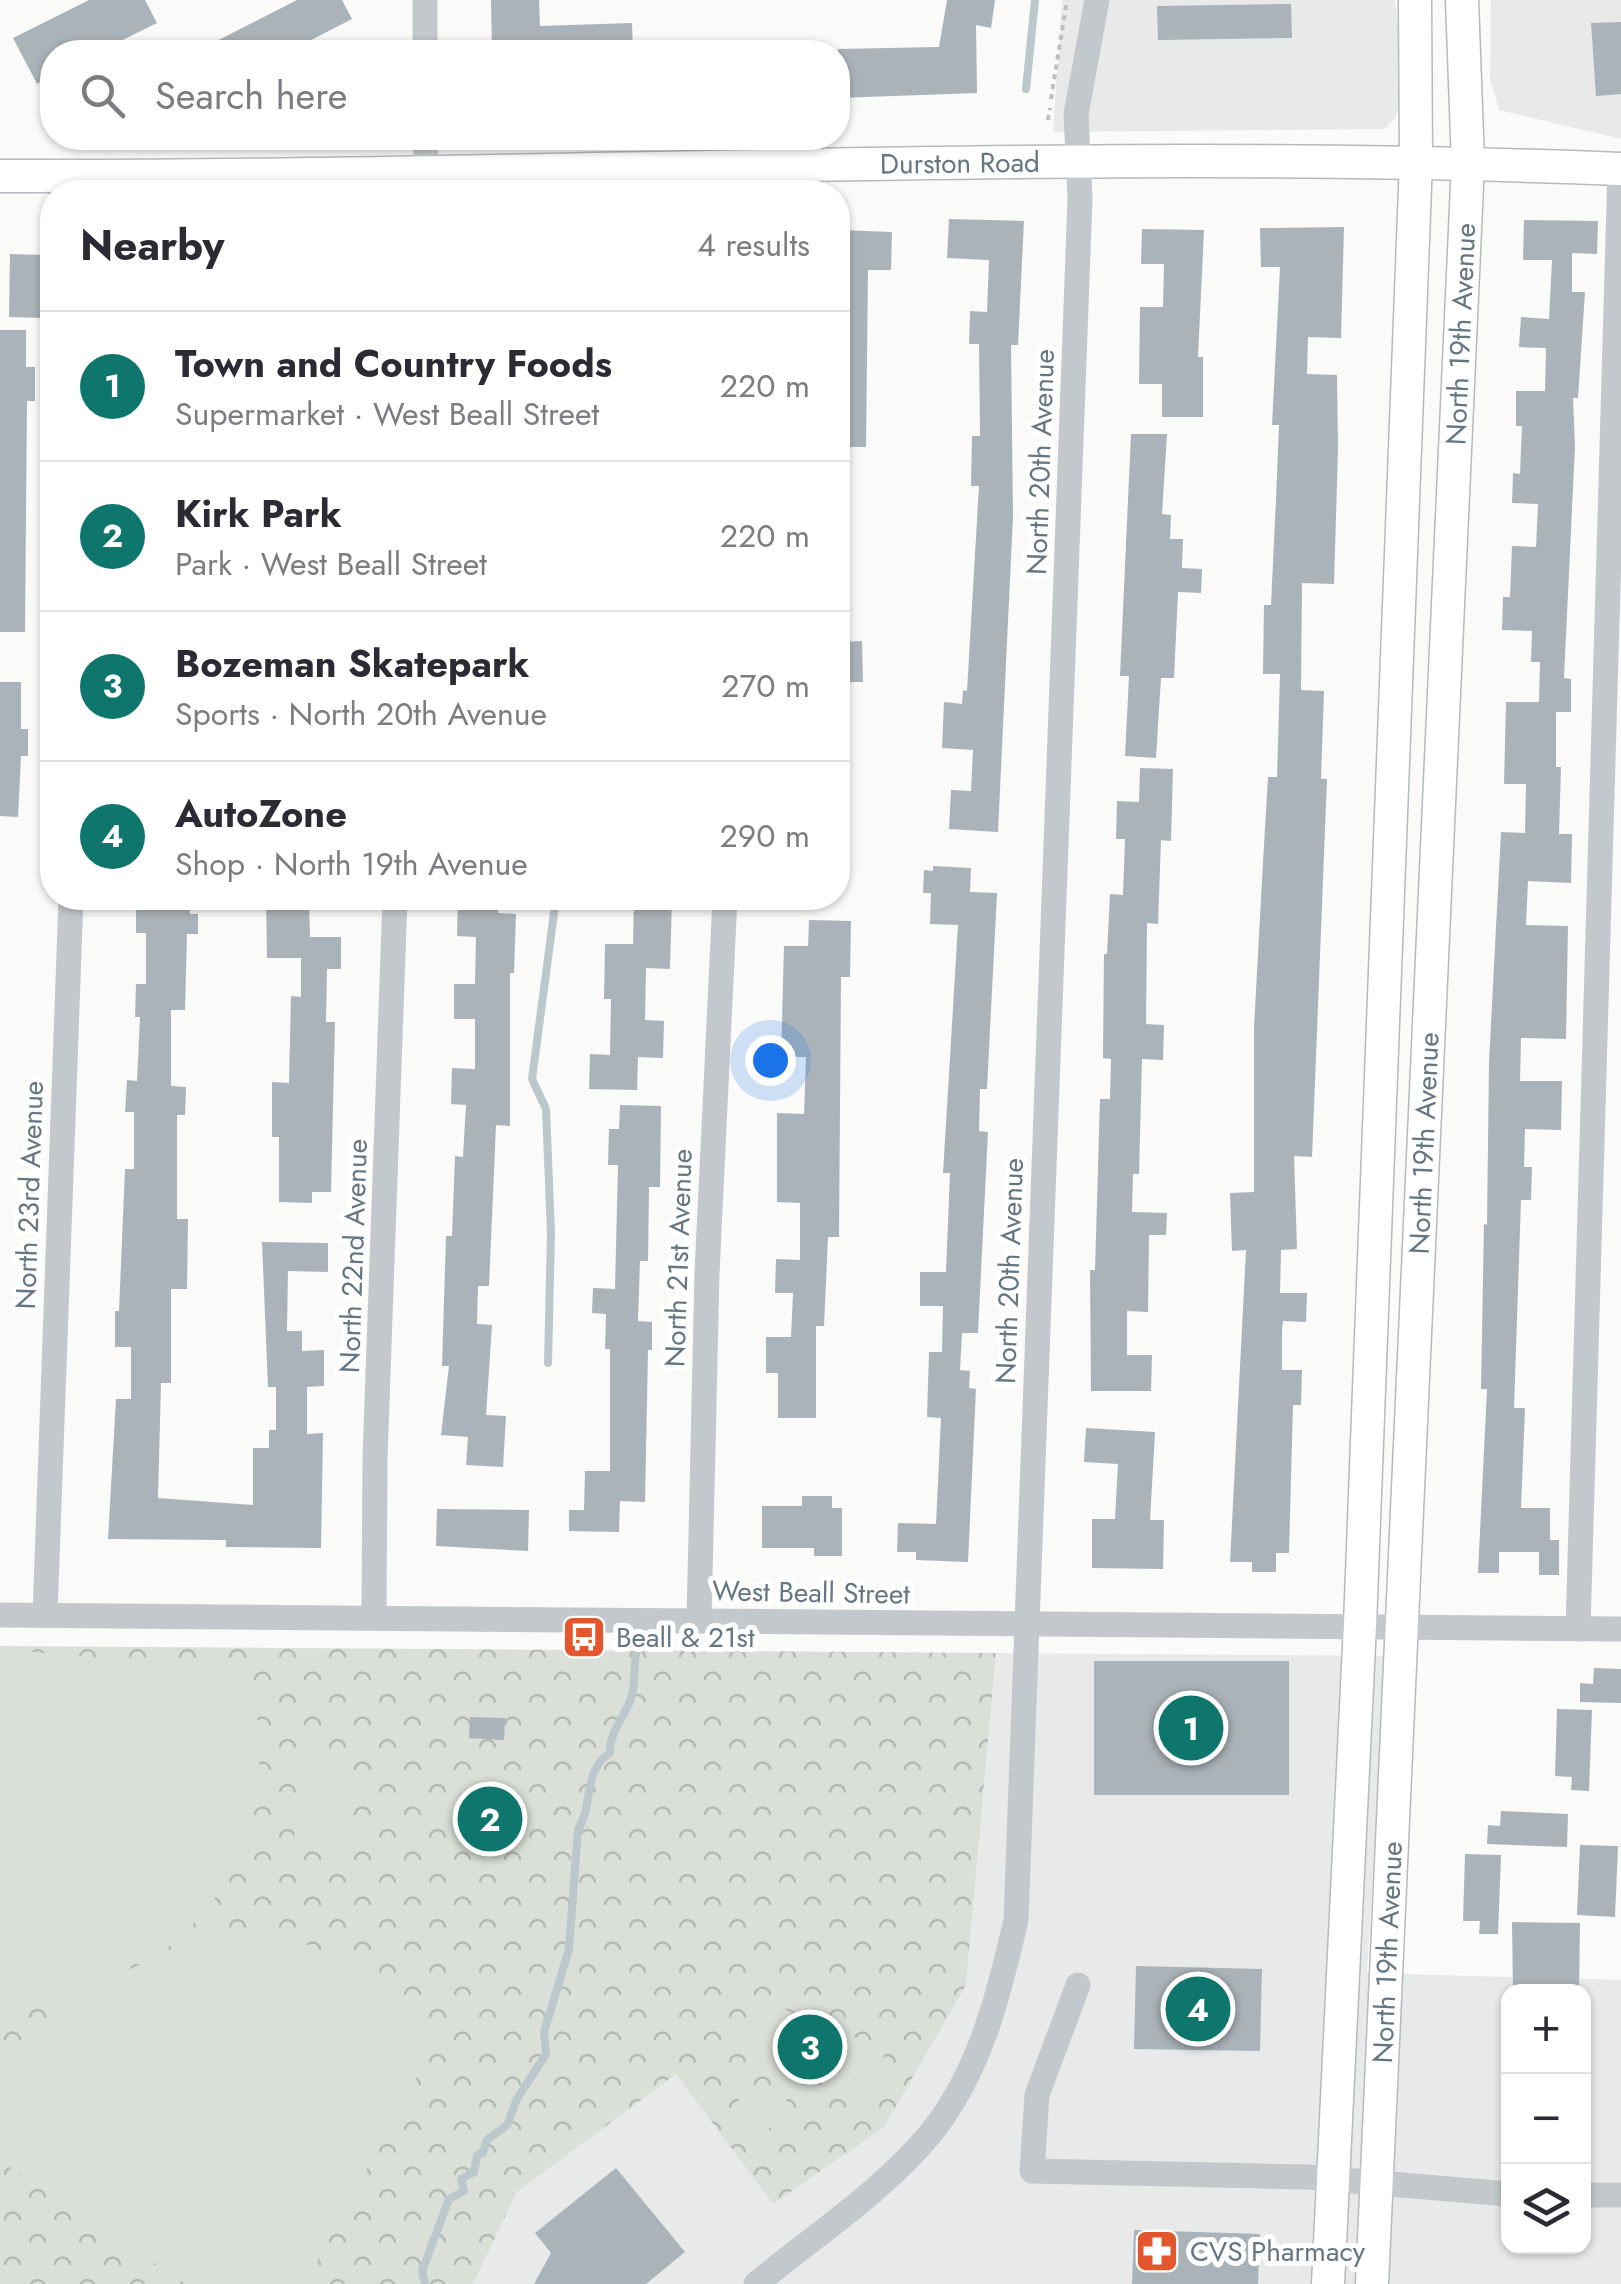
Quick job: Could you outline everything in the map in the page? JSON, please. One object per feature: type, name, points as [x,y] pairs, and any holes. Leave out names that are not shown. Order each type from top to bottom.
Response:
[{"type":"main road","name":"North 19th Avenue","points":[[1328,2284],[1360,1626],[1416,162],[1416,0]]},
{"type":"main road","name":"North 19th Avenue","points":[[1372,2284],[1468,163],[1462,0]]},
{"type":"main road","name":"Durston Road","points":[[644,180],[754,179],[1081,163],[1416,162],[1621,169]]},
{"type":"main road","name":"Durston Road","points":[[0,176],[52,180]]},
{"type":"street","points":[[425,0],[425,40]]},
{"type":"street","name":"North 20th Avenue","points":[[774,2279],[932,2132],[969,2069],[996,2008],[1016,1920],[1081,163],[1076,114],[1098,0]]},
{"type":"street","points":[[425,180],[426,150]]},
{"type":"street","points":[[1578,1629],[1621,169]]},
{"type":"street","name":"North 23rd Avenue","points":[[45,1615],[71,910]]},
{"type":"street","name":"North 22nd Avenue","points":[[374,1617],[374,1458],[395,910]]},
{"type":"street","name":"North 21st Avenue","points":[[699,1620],[707,1273],[724,910]]},
{"type":"street","name":"West Beall Street","points":[[0,1615],[1621,1630]]},
{"type":"street","points":[[1078,1986],[1036,2095],[1032,2171],[1334,2179],[1501,2194]]},
{"type":"street","points":[[1591,2195],[1621,2195]]},
{"type":"path","points":[[1048,120],[1068,0]]},
{"type":"shaded area","points":[[1062,0],[1395,0],[1406,80],[1396,117],[1385,129],[1053,132]]},
{"type":"shaded area","points":[[1491,0],[1621,0],[1621,139],[1499,110],[1490,78]]},
{"type":"shaded area","points":[[996,1653],[1386,1656],[1367,1973],[1621,1980],[1621,2284],[473,2284],[517,2192],[676,2073],[773,2204],[966,1985]]},
{"type":"green space","points":[[0,1646],[996,1653],[966,1985],[884,2127],[773,2204],[676,2074],[517,2192],[473,2284],[0,2284]]},
{"type":"green space","points":[[0,1649],[247,1671],[262,1742],[252,1827],[224,1887],[178,1942],[49,2005],[0,2011]]},
{"type":"green space","points":[[297,1757],[354,1759],[351,1850],[294,1848]]},
{"type":"green space","points":[[221,1936],[285,1936],[369,1974],[407,1999],[442,2030],[305,2284],[186,2284],[0,2161],[2,2084],[14,2060],[58,2015],[116,1976],[201,1940]]},
{"type":"green space","points":[[754,1997],[886,2050],[867,2097],[735,2044]]},
{"type":"green space","points":[[777,2086],[785,2094],[788,2106],[779,2119],[742,2144],[731,2136],[732,2114],[740,2099]]},
{"type":"building","points":[[89,0],[145,0],[157,23],[122,40],[40,40],[37,84],[13,38]]},
{"type":"building","points":[[297,0],[342,0],[352,19],[311,40],[219,40]]},
{"type":"building","points":[[491,0],[539,0],[540,26],[632,23],[633,40],[492,40]]},
{"type":"building","points":[[947,0],[995,0],[991,28],[976,25],[977,93],[850,98],[850,49],[939,47]]},
{"type":"building","points":[[1291,4],[1292,38],[1158,40],[1157,6]]},
{"type":"building","points":[[1621,22],[1621,94],[1596,96],[1591,23]]},
{"type":"building","points":[[949,219],[1024,221],[1018,345],[1011,345],[1013,516],[998,832],[949,829],[951,790],[971,791],[973,750],[942,748],[944,702],[962,704],[963,690],[967,691],[979,486],[971,486],[972,436],[980,436],[979,344],[969,344],[970,311],[987,312],[989,260],[947,258]]},
{"type":"building","points":[[1524,220],[1598,221],[1597,254],[1572,253],[1572,292],[1585,292],[1578,398],[1573,398],[1575,446],[1564,678],[1571,679],[1571,712],[1556,712],[1556,767],[1561,767],[1559,834],[1572,834],[1571,883],[1528,881],[1526,925],[1568,926],[1566,1039],[1521,1038],[1520,1081],[1562,1081],[1561,1130],[1525,1129],[1524,1167],[1532,1167],[1531,1200],[1521,1200],[1514,1408],[1525,1408],[1521,1508],[1550,1508],[1550,1540],[1559,1540],[1559,1575],[1539,1575],[1539,1552],[1499,1552],[1499,1573],[1478,1573],[1487,1389],[1481,1389],[1489,1062],[1501,832],[1525,833],[1526,784],[1504,784],[1506,702],[1539,702],[1540,662],[1531,662],[1532,631],[1502,630],[1503,597],[1510,597],[1512,546],[1536,547],[1538,504],[1512,503],[1513,473],[1520,474],[1522,426],[1516,426],[1516,391],[1545,391],[1546,348],[1519,347],[1521,317],[1549,319],[1552,260],[1523,260]]},
{"type":"building","points":[[1344,227],[1341,338],[1308,337],[1307,374],[1337,375],[1338,449],[1334,584],[1302,583],[1301,690],[1324,691],[1321,779],[1327,779],[1312,1157],[1294,1156],[1297,1249],[1281,1250],[1280,1293],[1307,1293],[1306,1322],[1283,1321],[1282,1329],[1282,1370],[1302,1370],[1301,1405],[1293,1405],[1289,1553],[1276,1553],[1276,1572],[1252,1572],[1252,1562],[1230,1562],[1246,1250],[1232,1251],[1230,1193],[1254,1192],[1254,1028],[1263,862],[1268,777],[1277,777],[1280,674],[1263,674],[1264,605],[1271,605],[1276,499],[1279,425],[1272,425],[1280,267],[1261,267],[1260,228]]},
{"type":"building","points":[[1142,229],[1204,230],[1198,357],[1203,357],[1203,417],[1162,417],[1162,384],[1139,384],[1140,307],[1163,307],[1164,264],[1141,264]]},
{"type":"building","points":[[850,230],[892,232],[891,270],[868,270],[866,447],[850,447]]},
{"type":"building","points":[[10,254],[40,255],[40,318],[9,317]]},
{"type":"building","points":[[0,330],[26,330],[26,367],[35,367],[35,401],[27,401],[25,632],[0,632]]},
{"type":"building","points":[[1131,434],[1167,434],[1162,514],[1171,515],[1170,539],[1183,539],[1182,568],[1202,569],[1201,593],[1178,592],[1174,678],[1161,678],[1156,758],[1125,756],[1129,676],[1120,676]]},
{"type":"building","points":[[862,641],[863,682],[850,682],[850,642]]},
{"type":"building","points":[[0,682],[21,682],[21,729],[28,729],[28,756],[21,756],[18,817],[0,816]]},
{"type":"building","points":[[1140,768],[1173,769],[1171,841],[1161,840],[1158,924],[1147,923],[1146,1024],[1164,1025],[1163,1060],[1142,1059],[1139,1174],[1133,1174],[1132,1212],[1167,1213],[1166,1235],[1149,1235],[1148,1312],[1127,1311],[1127,1355],[1152,1355],[1151,1391],[1091,1391],[1090,1270],[1095,1270],[1100,1099],[1110,1099],[1111,1059],[1103,1058],[1104,954],[1110,894],[1123,895],[1125,839],[1116,839],[1117,801],[1139,802]]},
{"type":"building","points":[[933,866],[971,868],[970,892],[997,893],[987,1089],[980,1089],[979,1131],[988,1132],[978,1333],[962,1333],[960,1370],[970,1371],[969,1388],[976,1389],[968,1562],[916,1560],[916,1552],[897,1552],[898,1523],[936,1524],[941,1418],[927,1417],[929,1352],[942,1352],[943,1306],[920,1306],[920,1272],[946,1272],[950,1173],[943,1173],[958,925],[930,924],[931,893],[923,893],[924,870],[933,871]]},
{"type":"building","points":[[136,910],[190,910],[190,914],[198,914],[198,934],[187,934],[185,1010],[171,1010],[171,1086],[186,1087],[185,1115],[177,1115],[177,1219],[188,1219],[187,1289],[171,1289],[171,1383],[161,1383],[158,1498],[253,1505],[253,1448],[269,1448],[269,1430],[276,1430],[276,1387],[268,1387],[262,1242],[328,1243],[328,1272],[288,1271],[287,1331],[302,1331],[302,1351],[324,1350],[324,1386],[307,1387],[307,1434],[323,1433],[321,1548],[226,1547],[226,1540],[108,1539],[116,1399],[131,1399],[131,1347],[115,1347],[115,1311],[119,1311],[125,1169],[134,1169],[134,1112],[125,1112],[127,1080],[137,1081],[140,1017],[135,1017],[136,984],[146,984],[146,933],[136,933]]},
{"type":"building","points":[[266,910],[309,910],[310,937],[341,937],[341,969],[327,969],[326,1022],[335,1022],[331,1192],[312,1192],[312,1203],[279,1202],[279,1137],[272,1137],[272,1082],[289,1083],[291,996],[301,997],[301,958],[267,958]]},
{"type":"building","points":[[458,910],[516,914],[514,973],[510,973],[510,1126],[496,1125],[489,1286],[478,1286],[477,1324],[492,1325],[486,1415],[506,1416],[503,1467],[466,1465],[468,1437],[441,1435],[449,1366],[442,1366],[446,1236],[452,1236],[455,1156],[463,1157],[466,1105],[451,1104],[452,1068],[475,1069],[475,1019],[454,1019],[454,984],[475,984],[476,937],[457,936]]},
{"type":"building","points":[[634,910],[672,910],[670,969],[646,968],[645,1020],[664,1021],[663,1058],[638,1057],[637,1090],[589,1089],[590,1054],[610,1055],[611,999],[604,999],[605,944],[633,944]]},
{"type":"building","points":[[809,920],[851,921],[850,977],[841,977],[839,1237],[828,1237],[824,1326],[816,1326],[816,1418],[778,1418],[778,1373],[766,1373],[766,1337],[791,1337],[793,1293],[775,1293],[776,1259],[800,1260],[800,1203],[777,1202],[777,1113],[804,1114],[806,1057],[781,1057],[784,946],[808,946]]},
{"type":"building","points":[[620,1105],[661,1106],[660,1187],[649,1187],[648,1261],[640,1261],[638,1321],[652,1322],[645,1502],[620,1501],[619,1532],[569,1531],[569,1510],[584,1510],[585,1471],[610,1471],[610,1349],[605,1349],[606,1314],[592,1313],[593,1288],[615,1289],[618,1165],[608,1165],[609,1129],[619,1129]]},
{"type":"building","points":[[1086,1428],[1155,1432],[1150,1520],[1164,1520],[1163,1569],[1092,1568],[1092,1519],[1115,1519],[1118,1464],[1084,1462]]},
{"type":"building","points":[[802,1496],[832,1496],[832,1508],[842,1508],[842,1556],[814,1556],[814,1548],[762,1548],[762,1506],[802,1506]]},
{"type":"building","points":[[437,1509],[529,1510],[528,1551],[436,1546]]},
{"type":"building","points":[[1094,1661],[1289,1661],[1289,1795],[1094,1795]]},
{"type":"building","points":[[1594,1668],[1621,1669],[1621,1703],[1580,1702],[1580,1683],[1593,1684]]},
{"type":"building","points":[[1557,1709],[1592,1710],[1589,1791],[1571,1790],[1572,1777],[1555,1776]]},
{"type":"building","points":[[470,1717],[505,1718],[504,1740],[469,1738]]},
{"type":"building","points":[[1501,1811],[1568,1814],[1567,1847],[1487,1844],[1488,1825],[1500,1826]]},
{"type":"building","points":[[1580,1845],[1618,1846],[1615,1917],[1577,1915]]},
{"type":"building","points":[[1465,1854],[1501,1855],[1498,1934],[1479,1934],[1480,1921],[1463,1921]]},
{"type":"building","points":[[1512,1922],[1580,1923],[1579,1984],[1513,1984]]},
{"type":"building","points":[[1136,1966],[1262,1969],[1260,2051],[1134,2049]]},
{"type":"building","points":[[616,2168],[685,2252],[646,2284],[534,2284],[551,2253],[535,2233]]},
{"type":"building","name":"CVS Pharmacy","points":[[1134,2230],[1260,2234],[1258,2284],[1132,2284]]},
{"type":"waterway","points":[[1026,89],[1035,0]]},
{"type":"waterway","points":[[548,1363],[551,1233],[546,1109],[532,1079],[554,910]]},
{"type":"waterway","points":[[425,2284],[422,2271],[449,2199],[464,2191],[461,2179],[474,2172],[477,2155],[483,2153],[487,2140],[507,2125],[517,2099],[546,2054],[544,2032],[569,1949],[578,1829],[595,1769],[610,1753],[613,1736],[631,1698],[639,1641]]},
{"type":"place","name":"Beall & 21st","points":[[584,1637]]},
{"type":"place","name":"Town and Country Foods","points":[[1191,1728]]},
{"type":"place","name":"Kirk Park","points":[[490,1819]]},
{"type":"place","name":"AutoZone","points":[[1198,2009]]},
{"type":"place","name":"Bozeman Skatepark","points":[[810,2047]]},
{"type":"place","name":"CVS Pharmacy","points":[[1157,2251]]}]
